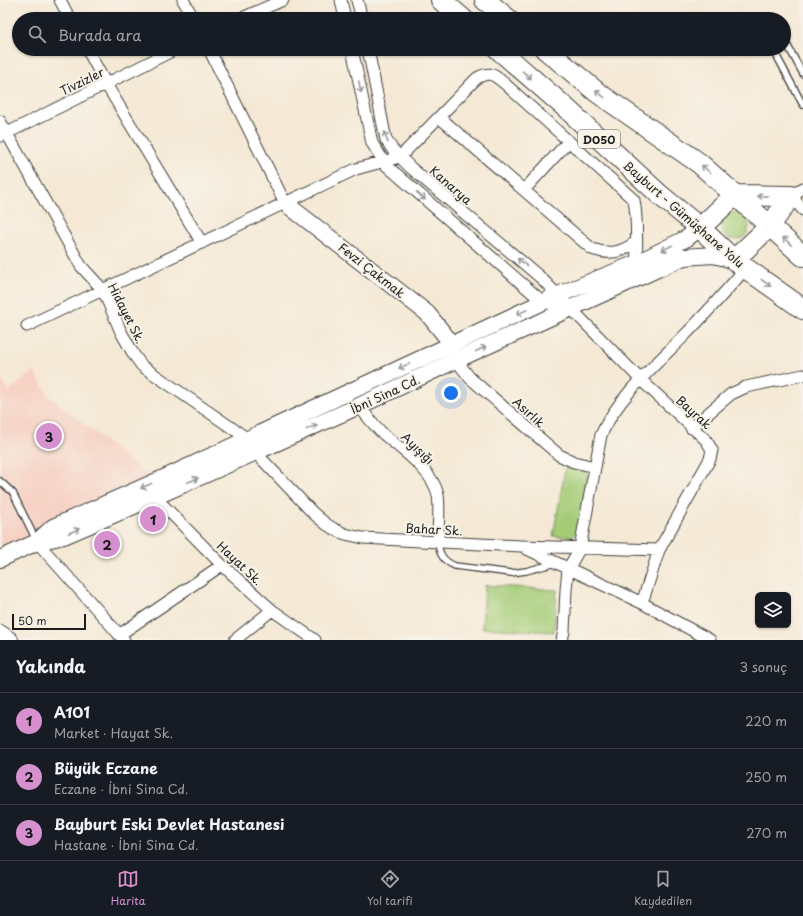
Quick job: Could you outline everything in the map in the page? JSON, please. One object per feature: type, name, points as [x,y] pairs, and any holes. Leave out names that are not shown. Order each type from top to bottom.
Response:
[{"type":"highway","points":[[441,0],[455,12]]},
{"type":"highway","points":[[485,0],[500,12]]},
{"type":"highway","name":"Bayburt - Gümüşhane Yolu","points":[[506,56],[566,108],[660,196],[700,228],[740,264],[803,309]]},
{"type":"highway","points":[[553,56],[598,93],[699,163],[803,256]]},
{"type":"highway","points":[[700,228],[735,195],[799,198]]},
{"type":"highway","points":[[740,264],[770,226],[799,198]]},
{"type":"main road","name":"Fevzi Çakmak","points":[[285,203],[427,313],[452,344]]},
{"type":"main road","name":"İbni Sina Cd.","points":[[0,559],[37,542],[64,536],[155,497],[251,445],[452,344],[558,295],[637,264],[686,238],[700,228]]},
{"type":"main road","name":"İbni Sina Cd.","points":[[37,542],[53,527],[166,477],[359,406],[456,360],[684,257],[712,255],[740,264]]},
{"type":"main road","points":[[0,633],[10,640]]},
{"type":"street","points":[[60,0],[66,12]]},
{"type":"street","points":[[183,0],[190,12]]},
{"type":"street","points":[[256,12],[283,0]]},
{"type":"street","points":[[341,0],[344,12]]},
{"type":"street","points":[[357,0],[360,12]]},
{"type":"street","points":[[91,56],[106,84],[202,242]]},
{"type":"street","name":"Tivzizler","points":[[3,134],[162,56]]},
{"type":"street","points":[[212,56],[285,203]]},
{"type":"street","points":[[353,56],[372,143],[384,162],[402,180],[542,302],[570,308]]},
{"type":"street","name":"Kanarya","points":[[369,56],[386,140],[393,150],[447,199],[541,278],[570,308]]},
{"type":"street","points":[[27,326],[356,169],[400,157],[477,78],[485,74],[494,75],[634,200],[637,217],[637,264]]},
{"type":"street","points":[[439,117],[592,249],[602,252],[615,252],[625,250],[636,242]]},
{"type":"street","name":"Hidayet Sk.","points":[[0,121],[3,134],[81,266],[103,290],[121,332],[142,366],[251,445]]},
{"type":"street","points":[[524,190],[569,141]]},
{"type":"street","points":[[562,640],[564,631],[568,569],[580,548],[601,436],[605,426],[640,380],[699,321],[740,264]]},
{"type":"street","name":"Bayrak","points":[[570,308],[640,380],[691,428],[706,440],[712,450],[710,459],[659,550],[642,603]]},
{"type":"street","name":"Asırlık","points":[[456,360],[470,378],[559,456],[574,462],[595,467]]},
{"type":"street","points":[[691,428],[731,394],[746,387],[803,375]]},
{"type":"street","name":"Ayışığı","points":[[359,406],[380,431],[413,458],[434,486],[438,495],[438,542]]},
{"type":"street","name":"Bahar Sk.","points":[[251,445],[313,513],[334,530],[345,534],[362,538],[438,542],[659,550]]},
{"type":"street","name":"Hayat Sk.","points":[[155,497],[222,565],[272,610],[315,640]]},
{"type":"street","points":[[37,542],[121,637],[222,565]]},
{"type":"street","points":[[521,546],[642,603],[710,640]]},
{"type":"street","points":[[236,640],[272,610]]},
{"type":"lane","points":[[791,52],[803,74]]},
{"type":"lane","points":[[778,56],[803,105]]},
{"type":"lane","points":[[0,481],[13,493],[37,542]]},
{"type":"lane","points":[[438,542],[441,556],[449,564],[455,566],[511,573],[526,571],[556,563]]},
{"type":"shaded area","points":[[34,371],[48,395],[150,477],[48,525],[10,548],[0,545],[0,377],[9,391]]},
{"type":"green space","points":[[735,212],[745,216],[749,226],[745,236],[735,240],[725,236],[721,226],[725,216]]},
{"type":"green space","points":[[566,464],[589,474],[579,529],[572,537],[553,536]]},
{"type":"green space","points":[[485,585],[557,590],[554,632],[482,628]]},
{"type":"place","name":"Bayburt Eski Devlet Hastanesi","points":[[49,436]]},
{"type":"place","name":"A101","points":[[153,519]]},
{"type":"place","name":"Büyük Eczane","points":[[107,544]]}]
